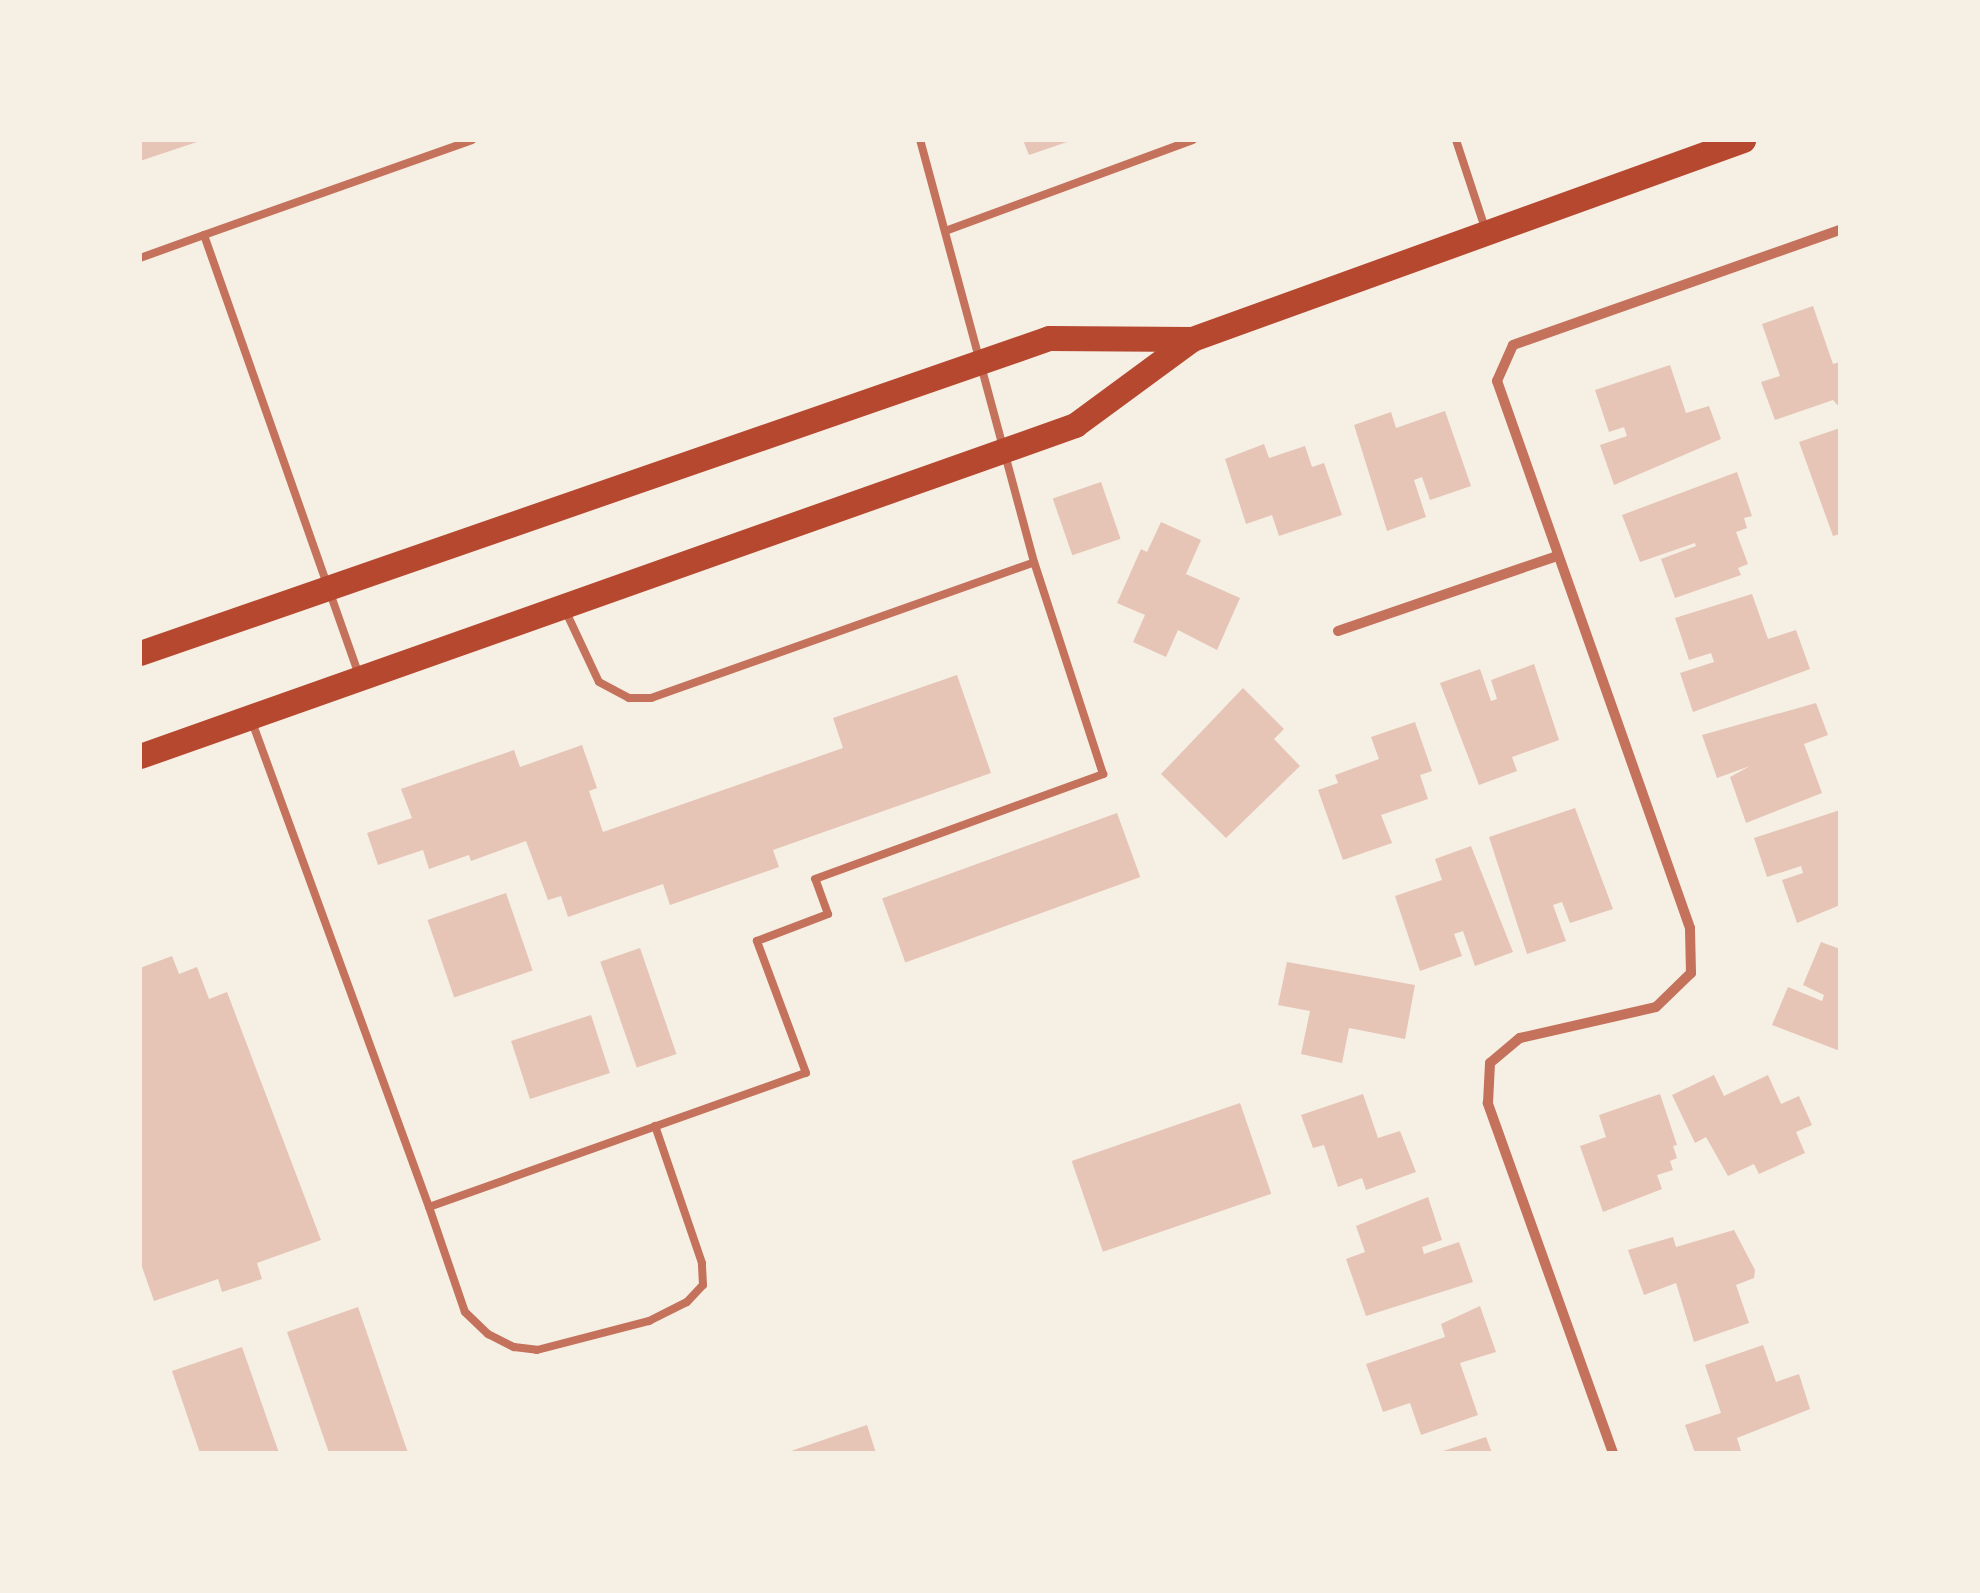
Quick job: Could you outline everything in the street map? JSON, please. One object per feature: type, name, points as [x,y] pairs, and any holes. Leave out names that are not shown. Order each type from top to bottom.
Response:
[{"type":"main road","points":[[140,756],[1075,425],[1192,339],[1743,140]]},
{"type":"main road","points":[[140,653],[1048,338],[1192,339]]},
{"type":"street","points":[[1613,1453],[1488,1103],[1490,1063],[1520,1038],[1656,1007],[1692,973],[1690,928],[1497,382],[1513,346],[1840,230]]},
{"type":"street","points":[[1338,631],[1557,556]]},
{"type":"lane","points":[[140,258],[472,140]]},
{"type":"lane","points":[[429,1207],[806,1072],[757,941],[828,914],[815,880],[1103,774],[1034,562],[948,230],[920,140]]},
{"type":"lane","points":[[948,230],[1193,140]]},
{"type":"lane","points":[[1456,140],[1486,232]]},
{"type":"lane","points":[[204,235],[360,679]]},
{"type":"lane","points":[[564,608],[599,682],[629,698],[651,698],[1034,562]]},
{"type":"lane","points":[[250,718],[466,1312],[488,1334],[514,1347],[537,1350],[649,1322],[688,1302],[704,1286],[702,1263],[655,1126]]},
{"type":"building","points":[[140,140],[200,140],[200,141],[140,161]]},
{"type":"building","points":[[1023,140],[1070,140],[1070,141],[1029,155]]},
{"type":"building","points":[[1813,306],[1833,364],[1840,362],[1840,408],[1833,400],[1775,420],[1761,382],[1780,376],[1762,324]]},
{"type":"building","points":[[1670,365],[1686,413],[1709,406],[1721,439],[1614,485],[1600,445],[1627,436],[1624,427],[1609,432],[1595,390]]},
{"type":"building","points":[[1445,411],[1471,486],[1430,500],[1422,477],[1414,480],[1426,517],[1387,531],[1354,425],[1391,412],[1396,428]]},
{"type":"building","points":[[1840,428],[1840,534],[1833,536],[1799,442]]},
{"type":"building","points":[[1264,444],[1269,458],[1305,446],[1312,467],[1324,463],[1342,515],[1279,536],[1272,515],[1246,524],[1225,459]]},
{"type":"building","points":[[1737,472],[1752,516],[1744,518],[1747,528],[1736,532],[1748,564],[1738,568],[1741,575],[1675,598],[1661,559],[1696,546],[1695,543],[1640,562],[1622,515]]},
{"type":"building","points":[[1101,482],[1121,539],[1072,555],[1053,499]]},
{"type":"building","points":[[1161,522],[1201,540],[1186,574],[1240,598],[1217,650],[1178,630],[1166,657],[1133,642],[1145,615],[1117,603],[1141,549],[1147,552]]},
{"type":"building","points":[[1752,594],[1768,639],[1796,630],[1810,669],[1693,712],[1680,673],[1714,662],[1711,653],[1689,660],[1675,618]]},
{"type":"building","points":[[1534,664],[1559,740],[1512,757],[1517,771],[1479,785],[1440,683],[1480,669],[1491,701],[1497,699],[1491,680]]},
{"type":"building","points":[[957,675],[991,773],[773,850],[779,867],[670,905],[663,884],[568,917],[561,896],[548,900],[526,841],[471,861],[469,855],[429,869],[423,850],[378,865],[367,833],[412,818],[401,789],[514,750],[520,767],[582,745],[597,788],[589,791],[603,832],[843,748],[833,718]]},
{"type":"building","points":[[1243,688],[1284,729],[1274,739],[1300,766],[1226,838],[1161,774]]},
{"type":"building","points":[[1816,703],[1828,735],[1804,744],[1822,793],[1746,823],[1730,777],[1750,766],[1717,778],[1702,735]]},
{"type":"building","points":[[1415,722],[1432,771],[1420,775],[1428,799],[1381,815],[1392,843],[1343,860],[1318,790],[1338,783],[1335,775],[1379,759],[1371,737]]},
{"type":"building","points":[[1575,808],[1613,909],[1570,923],[1562,902],[1553,905],[1566,941],[1527,954],[1489,837]]},
{"type":"building","points":[[1840,810],[1840,905],[1797,923],[1782,880],[1803,873],[1801,866],[1767,877],[1754,838]]},
{"type":"building","points":[[1117,813],[1140,877],[905,962],[882,899]]},
{"type":"building","points":[[1471,846],[1513,952],[1475,966],[1463,931],[1454,934],[1462,956],[1420,971],[1395,896],[1442,880],[1435,859]]},
{"type":"building","points":[[506,893],[533,971],[454,998],[428,920]]},
{"type":"building","points":[[1821,942],[1840,949],[1840,1051],[1772,1025],[1788,987],[1822,1001],[1824,995],[1803,985]]},
{"type":"building","points":[[640,948],[676,1054],[637,1068],[600,962]]},
{"type":"building","points":[[172,956],[179,974],[197,967],[209,999],[227,992],[321,1240],[257,1263],[262,1279],[222,1292],[218,1279],[154,1301],[140,1261],[140,968]]},
{"type":"building","points":[[1287,962],[1415,985],[1405,1039],[1349,1028],[1342,1063],[1301,1054],[1310,1011],[1278,1005]]},
{"type":"building","points":[[591,1015],[610,1073],[530,1099],[511,1041]]},
{"type":"building","points":[[1714,1075],[1724,1096],[1768,1075],[1781,1104],[1799,1096],[1812,1125],[1796,1132],[1805,1153],[1759,1174],[1754,1164],[1728,1176],[1706,1137],[1695,1143],[1672,1095]]},
{"type":"building","points":[[1363,1094],[1378,1138],[1400,1131],[1416,1172],[1366,1190],[1362,1178],[1338,1187],[1324,1145],[1313,1148],[1301,1115]]},
{"type":"building","points":[[1660,1094],[1677,1145],[1673,1146],[1677,1158],[1670,1161],[1673,1170],[1657,1175],[1662,1189],[1603,1212],[1580,1146],[1606,1137],[1599,1115]]},
{"type":"building","points":[[1240,1103],[1271,1194],[1103,1252],[1072,1161]]},
{"type":"building","points":[[1428,1197],[1442,1240],[1422,1247],[1424,1254],[1459,1242],[1473,1282],[1366,1316],[1346,1259],[1365,1252],[1356,1226]]},
{"type":"building","points":[[1734,1230],[1755,1270],[1754,1278],[1736,1285],[1749,1323],[1694,1342],[1676,1283],[1644,1295],[1628,1250],[1673,1237],[1676,1247]]},
{"type":"building","points":[[1480,1306],[1496,1352],[1460,1363],[1478,1415],[1421,1435],[1410,1403],[1383,1412],[1366,1364],[1445,1337],[1441,1324]]},
{"type":"building","points":[[358,1307],[408,1453],[329,1453],[287,1332]]},
{"type":"building","points":[[1763,1345],[1776,1382],[1799,1374],[1810,1409],[1737,1438],[1741,1451],[1695,1453],[1685,1425],[1721,1413],[1705,1365]]},
{"type":"building","points":[[242,1347],[279,1453],[200,1453],[172,1371]]},
{"type":"building","points":[[867,1425],[876,1453],[788,1453],[788,1452]]},
{"type":"building","points":[[1486,1437],[1492,1453],[1440,1453],[1440,1452]]}]
